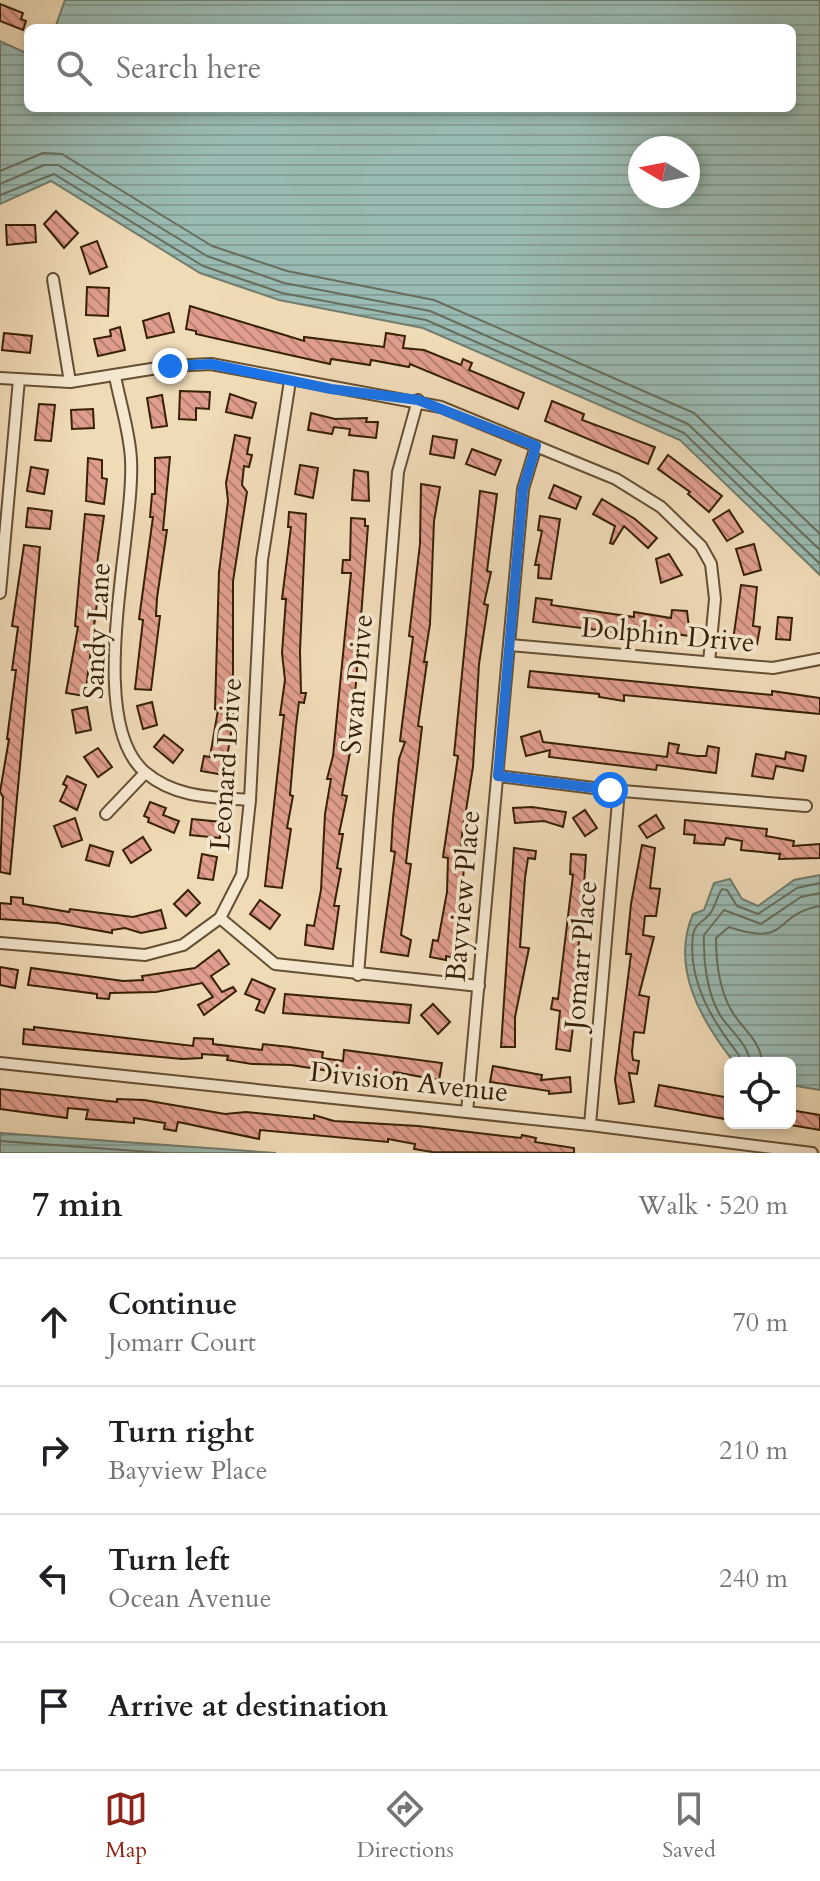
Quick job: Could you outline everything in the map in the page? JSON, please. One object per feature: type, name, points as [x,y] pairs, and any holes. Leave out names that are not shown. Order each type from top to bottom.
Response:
[{"type":"street","points":[[53,279],[70,382]]},
{"type":"street","points":[[0,378],[70,382],[191,363],[418,400],[536,446],[636,489],[661,507],[701,546],[715,579],[709,662]]},
{"type":"street","name":"Sandy Lane","points":[[115,376],[131,459],[113,699],[123,740],[145,773],[184,794],[250,800]]},
{"type":"street","points":[[0,593],[3,514],[19,379]]},
{"type":"street","name":"Leonard Drive","points":[[0,943],[145,955],[183,945],[220,918],[242,875],[250,800],[262,560],[290,381]]},
{"type":"street","name":"Swan Drive","points":[[358,975],[398,472],[418,400]]},
{"type":"street","name":"Bayview Place","points":[[467,1112],[523,489],[536,446]]},
{"type":"street","name":"Dolphin Drive","points":[[510,645],[773,668],[820,659]]},
{"type":"street","points":[[106,814],[145,773]]},
{"type":"street","points":[[498,776],[806,806]]},
{"type":"street","name":"Jomarr Place","points":[[590,1125],[619,790]]},
{"type":"street","points":[[220,918],[275,964],[479,986]]},
{"type":"street","name":"Division Avenue","points":[[0,1063],[590,1125],[812,1153]]},
{"type":"water","points":[[65,0],[820,0],[820,575],[680,440],[423,328],[279,300],[200,273],[51,181],[0,204],[0,41],[24,52],[24,112],[796,112],[796,24],[56,24]]},
{"type":"water","points":[[820,875],[820,1090],[796,1086],[796,1057],[730,1057],[700,1010],[687,973],[687,934],[693,914],[704,910],[714,883],[730,879],[742,899],[758,906],[794,880]]},
{"type":"water","points":[[0,1133],[276,1153],[0,1153]]},
{"type":"building","points":[[0,4],[23,13],[21,19],[26,21],[23,30],[0,21]]},
{"type":"building","points":[[56,211],[78,233],[64,248],[44,224]]},
{"type":"building","points":[[6,225],[35,225],[36,242],[7,245]]},
{"type":"building","points":[[97,241],[107,267],[90,274],[81,247]]},
{"type":"building","points":[[87,287],[109,288],[108,316],[86,315]]},
{"type":"building","points":[[190,306],[304,341],[304,337],[384,347],[386,333],[405,336],[403,348],[424,350],[461,365],[463,359],[472,363],[469,370],[524,393],[518,409],[410,364],[409,367],[371,360],[370,365],[331,359],[330,364],[196,334],[196,331],[186,329]]},
{"type":"building","points":[[169,313],[174,332],[147,338],[143,321]]},
{"type":"building","points":[[120,327],[125,350],[98,356],[94,339],[111,336],[110,330]]},
{"type":"building","points":[[4,333],[32,336],[30,353],[2,350]]},
{"type":"building","points":[[180,391],[210,392],[209,409],[196,408],[196,420],[179,419]]},
{"type":"building","points":[[230,394],[256,403],[252,418],[226,412]]},
{"type":"building","points":[[162,395],[167,426],[152,428],[147,398]]},
{"type":"building","points":[[552,401],[584,414],[582,420],[655,447],[648,464],[545,421]]},
{"type":"building","points":[[39,404],[55,405],[51,441],[35,440]]},
{"type":"building","points":[[93,409],[94,428],[72,429],[71,410]]},
{"type":"building","points":[[311,413],[335,419],[367,418],[366,422],[378,422],[376,438],[349,435],[350,429],[334,427],[332,434],[308,430]]},
{"type":"building","points":[[235,435],[250,438],[247,454],[252,455],[249,467],[244,466],[242,485],[247,492],[233,581],[233,722],[224,775],[201,771],[204,756],[210,757],[218,710],[215,709],[219,572],[228,501],[226,483]]},
{"type":"building","points":[[433,436],[457,440],[454,458],[430,454]]},
{"type":"building","points":[[472,449],[501,460],[495,475],[466,464]]},
{"type":"building","points":[[668,455],[722,496],[709,512],[688,494],[690,492],[658,469]]},
{"type":"building","points":[[170,457],[163,530],[167,530],[157,598],[156,616],[160,616],[151,690],[135,689],[143,620],[139,619],[153,517],[150,517],[152,494],[155,494],[155,458]]},
{"type":"building","points":[[88,458],[102,460],[102,478],[107,479],[104,504],[86,501]]},
{"type":"building","points":[[300,465],[318,468],[313,498],[295,494]]},
{"type":"building","points":[[31,467],[48,470],[44,494],[27,491]]},
{"type":"building","points":[[354,470],[368,472],[369,501],[352,500]]},
{"type":"building","points":[[421,484],[440,487],[434,521],[430,624],[424,662],[427,662],[418,726],[422,727],[406,863],[411,864],[401,935],[411,940],[408,956],[381,952],[395,852],[391,851],[399,759],[405,742],[400,741],[413,637],[409,636],[420,544]]},
{"type":"building","points":[[554,485],[581,497],[576,509],[549,498]]},
{"type":"building","points":[[480,491],[497,494],[487,571],[491,572],[484,604],[488,605],[479,664],[473,767],[462,835],[460,869],[464,869],[460,904],[463,904],[455,958],[446,956],[446,960],[430,957],[433,940],[438,941],[447,892],[448,858],[443,857],[458,756],[454,755]]},
{"type":"building","points":[[602,499],[635,519],[657,538],[648,548],[624,526],[613,544],[610,543],[615,526],[593,514]]},
{"type":"building","points":[[28,508],[52,511],[50,529],[26,527]]},
{"type":"building","points":[[729,510],[743,532],[727,541],[713,520]]},
{"type":"building","points":[[289,512],[306,514],[300,651],[301,693],[306,693],[304,703],[299,702],[296,726],[290,795],[293,796],[287,828],[291,829],[282,888],[265,886],[284,715],[280,715],[285,680],[282,653],[286,599],[282,599],[291,527],[288,527]]},
{"type":"building","points":[[85,514],[104,516],[96,571],[101,572],[85,696],[66,693],[78,627],[75,626]]},
{"type":"building","points":[[540,516],[560,519],[551,579],[538,578],[539,565],[535,565],[542,531],[538,530]]},
{"type":"building","points":[[351,518],[365,519],[365,526],[368,526],[351,747],[342,795],[347,796],[339,834],[343,834],[337,868],[341,869],[334,906],[339,906],[333,949],[305,945],[307,925],[314,926],[321,890],[325,814],[331,779],[327,779],[333,756],[351,573],[342,573],[343,560],[350,560]]},
{"type":"building","points":[[754,544],[761,570],[744,575],[736,549]]},
{"type":"building","points":[[24,545],[40,547],[10,874],[0,872],[3,797],[0,792],[16,670],[12,670],[18,627],[12,626]]},
{"type":"building","points":[[669,554],[682,575],[661,583],[656,559]]},
{"type":"building","points":[[741,585],[757,587],[753,626],[760,627],[757,644],[733,640]]},
{"type":"building","points":[[536,598],[552,600],[551,605],[634,617],[634,612],[671,618],[672,610],[687,611],[690,636],[622,627],[621,633],[533,622]]},
{"type":"building","points":[[778,617],[792,618],[790,640],[776,639]]},
{"type":"building","points":[[530,671],[772,695],[772,691],[820,698],[820,714],[624,695],[624,701],[599,697],[599,694],[528,687]]},
{"type":"building","points":[[152,702],[157,725],[143,729],[137,706]]},
{"type":"building","points":[[87,707],[91,730],[76,733],[72,710]]},
{"type":"building","points":[[540,731],[543,742],[667,757],[669,743],[679,745],[677,753],[697,756],[706,756],[708,746],[719,748],[716,773],[657,765],[656,770],[549,757],[550,750],[526,756],[521,737]]},
{"type":"building","points":[[164,735],[183,750],[173,763],[154,747]]},
{"type":"building","points":[[98,748],[112,767],[98,777],[84,757]]},
{"type":"building","points":[[786,752],[806,756],[803,771],[776,766],[773,779],[752,776],[756,754],[785,759]]},
{"type":"building","points":[[67,776],[86,785],[77,810],[60,801],[67,786],[63,784]]},
{"type":"building","points":[[150,802],[166,808],[163,815],[179,821],[174,833],[148,822],[149,818],[144,816]]},
{"type":"building","points":[[532,807],[566,812],[563,827],[544,821],[515,823],[513,808]]},
{"type":"building","points":[[585,810],[597,828],[585,836],[573,818]]},
{"type":"building","points":[[656,815],[664,828],[647,838],[639,826]]},
{"type":"building","points":[[75,818],[82,840],[62,847],[54,826]]},
{"type":"building","points":[[192,819],[221,822],[220,838],[190,835]]},
{"type":"building","points":[[685,820],[767,829],[766,836],[794,841],[793,846],[820,844],[820,858],[779,859],[780,854],[741,850],[742,841],[726,838],[724,845],[694,843],[695,835],[684,834]]},
{"type":"building","points":[[143,837],[151,850],[131,863],[123,850]]},
{"type":"building","points":[[90,845],[113,852],[109,866],[86,860]]},
{"type":"building","points":[[642,845],[655,848],[650,888],[660,889],[656,916],[645,916],[643,935],[654,937],[639,995],[649,997],[644,1033],[634,1032],[632,1052],[633,1060],[639,1061],[637,1074],[629,1073],[634,1102],[619,1104],[615,1080],[631,954],[626,954]]},
{"type":"building","points":[[514,848],[536,851],[535,859],[528,858],[525,878],[520,947],[529,948],[515,1017],[515,1047],[501,1047]]},
{"type":"building","points":[[202,854],[217,857],[213,880],[198,878]]},
{"type":"building","points":[[571,854],[586,855],[584,885],[587,885],[575,970],[573,1001],[576,1002],[570,1051],[556,1049],[560,1011],[551,1009],[553,998],[558,999],[573,875],[570,874]]},
{"type":"building","points":[[188,890],[200,903],[186,916],[174,904]]},
{"type":"building","points":[[11,897],[23,898],[23,904],[69,912],[70,909],[133,917],[161,910],[166,928],[141,933],[125,928],[112,930],[112,933],[57,923],[0,919],[0,903],[11,904]]},
{"type":"building","points":[[260,900],[280,915],[270,929],[250,914]]},
{"type":"building","points":[[219,950],[229,964],[211,976],[222,992],[233,987],[236,991],[204,1015],[198,1005],[213,997],[202,983],[156,992],[110,993],[109,999],[97,998],[97,994],[28,985],[31,968],[123,981],[143,980],[142,976],[195,968]]},
{"type":"building","points":[[0,967],[18,970],[15,988],[0,985]]},
{"type":"building","points":[[252,979],[275,989],[264,1013],[256,1010],[260,1000],[245,994]]},
{"type":"building","points":[[285,994],[411,1005],[409,1023],[283,1013]]},
{"type":"building","points":[[433,1004],[450,1022],[438,1034],[421,1015]]},
{"type":"building","points":[[34,1027],[193,1046],[194,1038],[213,1039],[213,1044],[262,1050],[263,1044],[323,1052],[322,1058],[343,1061],[344,1050],[442,1063],[439,1080],[394,1072],[393,1076],[362,1072],[362,1076],[291,1065],[252,1064],[227,1060],[228,1056],[202,1054],[202,1058],[182,1059],[23,1044],[24,1029],[34,1030]]},
{"type":"building","points":[[493,1066],[542,1075],[541,1080],[570,1077],[571,1092],[549,1094],[549,1091],[490,1082]]},
{"type":"building","points":[[659,1085],[724,1097],[724,1119],[655,1106]]},
{"type":"building","points":[[0,1089],[117,1102],[117,1099],[144,1100],[225,1114],[246,1112],[314,1119],[314,1115],[334,1121],[418,1126],[521,1138],[522,1135],[536,1138],[535,1142],[574,1148],[574,1153],[432,1152],[414,1149],[415,1144],[388,1139],[388,1142],[260,1130],[259,1139],[178,1122],[176,1131],[164,1129],[165,1123],[134,1118],[134,1123],[86,1119],[88,1110],[68,1108],[67,1118],[0,1109]]},
{"type":"building","points":[[796,1111],[820,1115],[820,1130],[796,1126]]},
{"type":"route","points":[[170,366],[211,364],[331,389],[382,393],[418,400],[536,446],[523,489],[498,776],[610,790]]}]
